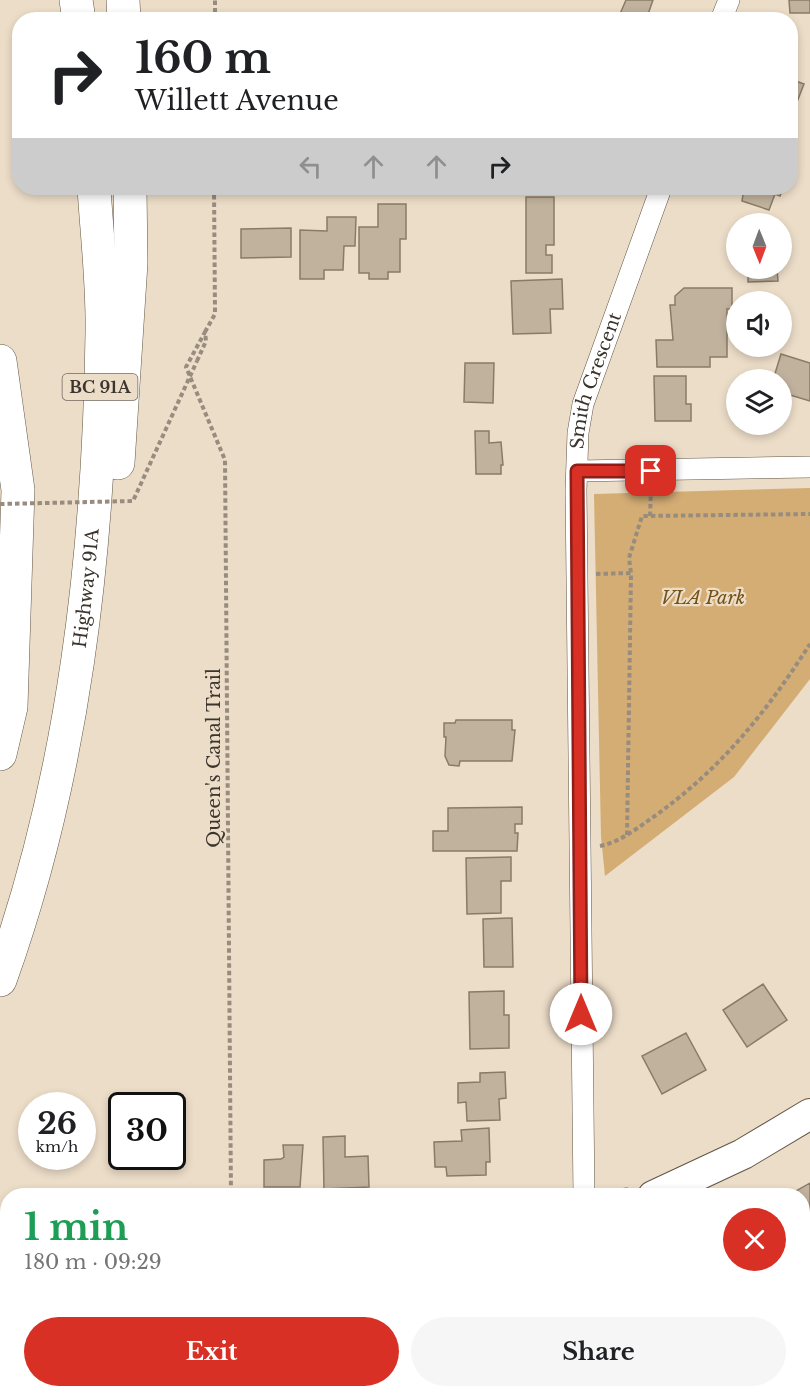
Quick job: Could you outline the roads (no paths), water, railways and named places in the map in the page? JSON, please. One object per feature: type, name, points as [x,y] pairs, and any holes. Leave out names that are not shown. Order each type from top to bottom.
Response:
[{"type":"highway","name":"Highway 91A","points":[[0,980],[26,907],[64,743],[88,586],[102,331],[94,195]]},
{"type":"highway","points":[[88,586],[113,516],[125,382],[130,195]]},
{"type":"highway","points":[[0,361],[18,490],[11,707],[0,754]]},
{"type":"main road","points":[[652,1188],[743,1154],[810,1114]]},
{"type":"street","name":"Smith Crescent","points":[[584,1188],[577,471],[583,404],[658,195]]},
{"type":"street","points":[[577,471],[810,467]]},
{"type":"park label","name":"VLA Park","points":[[703,598]]}]
